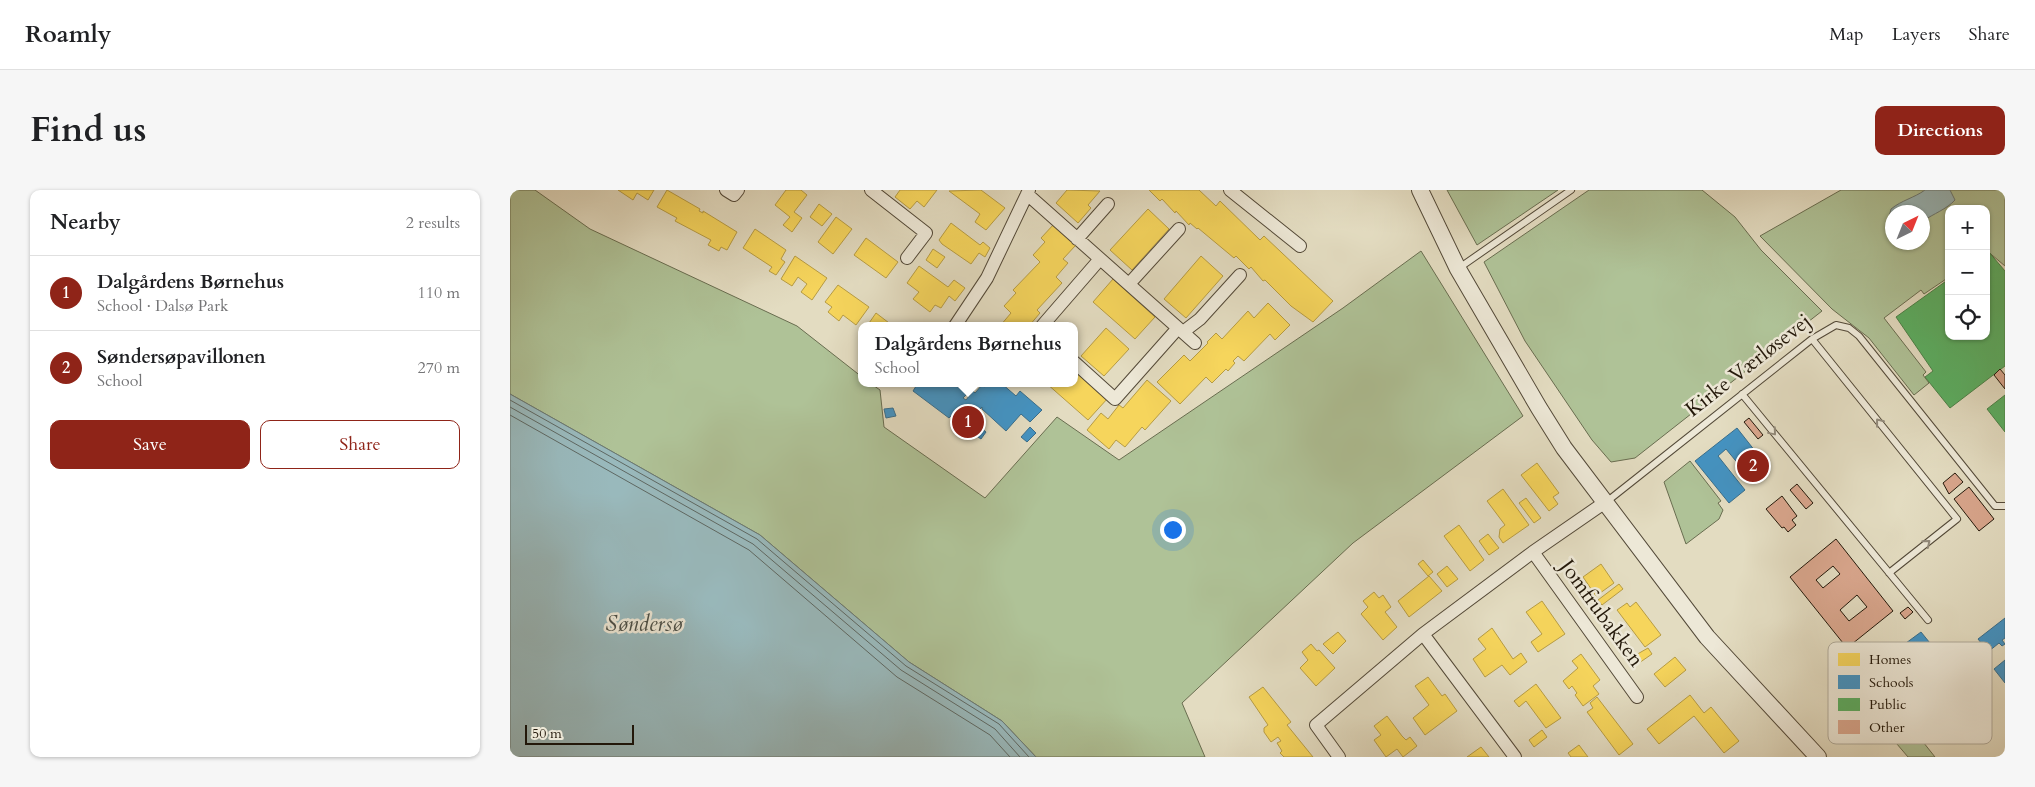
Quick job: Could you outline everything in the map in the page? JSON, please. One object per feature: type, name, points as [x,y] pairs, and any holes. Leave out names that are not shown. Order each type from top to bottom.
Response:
[{"type":"street","points":[[726,190],[734,195],[738,190]]},
{"type":"street","points":[[871,190],[926,232],[907,258]]},
{"type":"street","points":[[1230,190],[1300,246]]},
{"type":"street","points":[[1420,190],[1458,268],[1564,448],[1707,637],[1818,757]]},
{"type":"street","points":[[958,322],[987,278],[1028,192],[1195,343]]},
{"type":"street","points":[[1077,238],[1108,204]]},
{"type":"street","points":[[1129,284],[1179,229]]},
{"type":"street","points":[[1045,322],[1100,259]]},
{"type":"street","points":[[1078,366],[1115,399],[1181,330],[1200,318],[1240,275]]},
{"type":"street","name":"Jomfrubakken","points":[[1339,757],[1316,725],[1423,634],[1533,552],[1604,503]]},
{"type":"street","name":"Jomfrubakken","points":[[1533,552],[1637,697]]},
{"type":"street","points":[[1423,634],[1515,757]]},
{"type":"lane","points":[[1458,268],[1570,190]]},
{"type":"lane","name":"Kirke Værløsevej","points":[[1604,503],[1812,339],[1836,325],[1849,328],[1860,336],[1995,506],[2005,506]]},
{"type":"lane","points":[[1812,339],[1957,519],[1889,573]]},
{"type":"lane","points":[[1742,394],[1928,620]]},
{"type":"green space","points":[[510,190],[535,190],[590,229],[797,326],[858,374],[858,387],[876,387],[880,390],[884,427],[985,498],[1057,417],[1119,460],[1343,308],[1421,251],[1523,416],[1353,543],[1182,703],[1205,757],[1036,757],[1002,721],[909,662],[760,535],[510,394]]},
{"type":"green space","points":[[1447,190],[1558,190],[1477,245]]},
{"type":"green space","points":[[1589,190],[1702,190],[1735,217],[1761,250],[1822,311],[1635,458],[1611,462],[1592,440],[1525,341],[1484,262]]},
{"type":"green space","points":[[1841,190],[2005,190],[2005,266],[1990,253],[1990,205],[1945,205],[1945,280],[1924,294],[1921,290],[1884,318],[1926,372],[1923,375],[1929,383],[1914,395],[1869,338],[1832,309],[1760,236]]},
{"type":"green space","points":[[1690,461],[1721,501],[1718,503],[1723,510],[1719,519],[1686,544],[1664,482]]},
{"type":"green space","points":[[1897,744],[1925,744],[1935,757],[1908,757]]},
{"type":"water","points":[[1925,190],[1950,190],[1955,200],[1930,217],[1930,205],[1896,205]]},
{"type":"water","name":"Søndersø","points":[[510,394],[760,535],[909,662],[1002,721],[1036,757],[510,757]]},
{"type":"building: Homes","points":[[618,190],[654,190],[648,200],[637,193],[633,200]]},
{"type":"building: Homes","points":[[667,190],[700,209],[699,211],[703,213],[703,211],[737,232],[727,250],[721,247],[719,251],[708,245],[711,240],[675,221],[677,218],[657,207]]},
{"type":"building: Homes","points":[[786,190],[801,190],[807,195],[794,212],[802,218],[792,232],[783,225],[790,217],[775,205]]},
{"type":"building: Homes","points":[[900,190],[937,190],[924,207],[917,201],[910,209],[895,197]]},
{"type":"building: Homes","points":[[981,190],[1005,208],[986,230],[975,222],[980,214],[949,191]]},
{"type":"building: Homes","points":[[1067,190],[1100,191],[1088,205],[1091,208],[1078,223],[1056,203]]},
{"type":"building: Homes","points":[[1149,190],[1199,190],[1216,206],[1220,201],[1260,240],[1264,236],[1333,301],[1313,322],[1291,306],[1265,280],[1263,281],[1251,267],[1249,269],[1236,256],[1234,258],[1198,228],[1190,223],[1189,225],[1176,211],[1175,213],[1162,199],[1160,201]]},
{"type":"building: Homes","points":[[819,204],[832,214],[822,226],[810,217]]},
{"type":"building: Homes","points":[[1148,209],[1169,229],[1132,270],[1110,250]]},
{"type":"building: Homes","points":[[836,217],[852,229],[833,254],[818,242]]},
{"type":"building: Homes","points":[[951,223],[980,245],[983,242],[990,248],[985,257],[979,253],[971,264],[942,244],[939,240]]},
{"type":"building: Homes","points":[[1054,224],[1076,245],[1063,259],[1068,263],[1056,277],[1062,283],[1037,310],[1040,313],[1032,322],[1003,322],[1011,313],[1004,306],[1016,293],[1013,290],[1040,262],[1033,255],[1045,242],[1041,238]]},
{"type":"building: Homes","points":[[755,229],[786,250],[781,259],[785,262],[776,275],[769,271],[772,267],[743,248]]},
{"type":"building: Homes","points":[[866,238],[898,262],[886,278],[854,255]]},
{"type":"building: Homes","points":[[933,249],[945,257],[937,268],[926,260]]},
{"type":"building: Homes","points":[[795,256],[827,278],[812,300],[801,292],[807,284],[798,277],[792,286],[781,279]]},
{"type":"building: Homes","points":[[1201,256],[1223,276],[1186,318],[1164,299]]},
{"type":"building: Homes","points":[[919,266],[948,287],[954,280],[965,288],[955,301],[949,296],[941,308],[935,305],[930,312],[913,299],[919,292],[907,283]]},
{"type":"building: Homes","points":[[1113,279],[1155,317],[1135,339],[1093,302]]},
{"type":"building: Homes","points":[[838,285],[869,307],[856,325],[843,315],[839,321],[828,312],[832,307],[825,302]]},
{"type":"building: Homes","points":[[1268,303],[1290,325],[1275,340],[1270,334],[1244,361],[1238,356],[1228,371],[1226,369],[1212,383],[1206,377],[1180,404],[1157,382],[1184,355],[1190,361],[1216,333],[1222,339],[1248,311],[1254,318]]},
{"type":"building: Homes","points":[[876,313],[888,322],[870,322]]},
{"type":"building: Homes","points":[[1106,328],[1129,349],[1104,376],[1081,356]]},
{"type":"building: Homes","points":[[1078,372],[1108,398],[1088,420],[1051,387],[1078,387]]},
{"type":"building: Homes","points":[[1147,380],[1171,401],[1145,430],[1142,427],[1125,447],[1116,440],[1109,449],[1087,430],[1101,413],[1108,419],[1119,405],[1123,408]]},
{"type":"building: Homes","points":[[1537,463],[1559,493],[1553,497],[1558,504],[1549,511],[1521,475]]},
{"type":"building: Homes","points":[[1503,489],[1529,525],[1503,543],[1499,537],[1500,529],[1505,525],[1487,501]]},
{"type":"building: Homes","points":[[1526,498],[1541,518],[1534,523],[1519,503]]},
{"type":"building: Homes","points":[[1459,525],[1484,560],[1470,571],[1444,536]]},
{"type":"building: Homes","points":[[1488,534],[1499,548],[1489,555],[1479,541]]},
{"type":"building: Homes","points":[[1423,560],[1433,572],[1428,576],[1418,564]]},
{"type":"building: Homes","points":[[1601,564],[1614,583],[1596,596],[1583,577]]},
{"type":"building: Homes","points":[[1447,566],[1458,579],[1447,587],[1437,574]]},
{"type":"building: Homes","points":[[1429,576],[1442,591],[1409,617],[1398,601]]},
{"type":"building: Homes","points":[[1619,584],[1623,589],[1602,605],[1598,600]]},
{"type":"building: Homes","points":[[1374,592],[1379,598],[1383,595],[1391,607],[1385,612],[1397,627],[1383,640],[1361,614],[1368,607],[1363,601]]},
{"type":"building: Homes","points":[[1542,601],[1565,634],[1538,652],[1531,642],[1542,634],[1526,612]]},
{"type":"building: Homes","points":[[1636,602],[1661,635],[1645,647],[1617,610],[1627,603],[1630,607]]},
{"type":"building: Homes","points":[[1492,628],[1513,659],[1521,653],[1527,662],[1510,675],[1502,665],[1485,677],[1473,659],[1486,649],[1478,639]]},
{"type":"building: Homes","points":[[1338,632],[1346,641],[1333,654],[1323,644]]},
{"type":"building: Homes","points":[[1311,644],[1335,668],[1316,686],[1300,668],[1308,660],[1302,652]]},
{"type":"building: Homes","points":[[1648,648],[1652,654],[1639,663],[1634,656]]},
{"type":"building: Homes","points":[[1581,654],[1600,680],[1593,686],[1599,694],[1583,706],[1575,695],[1577,693],[1572,686],[1569,689],[1563,681],[1578,668],[1572,661]]},
{"type":"building: Homes","points":[[1675,657],[1686,670],[1665,687],[1654,674]]},
{"type":"building: Homes","points":[[1428,677],[1442,696],[1445,694],[1457,711],[1425,735],[1413,718],[1429,705],[1415,686]]},
{"type":"building: Homes","points":[[1536,684],[1561,718],[1546,728],[1526,701],[1519,707],[1514,701]]},
{"type":"building: Homes","points":[[1263,687],[1291,722],[1287,725],[1313,757],[1284,757],[1280,753],[1282,751],[1277,743],[1281,741],[1278,737],[1271,742],[1264,732],[1264,728],[1268,725],[1249,697]]},
{"type":"building: Homes","points":[[1690,695],[1704,713],[1711,707],[1739,741],[1724,753],[1694,716],[1659,744],[1647,729]]},
{"type":"building: Homes","points":[[1597,697],[1633,744],[1619,755],[1587,712],[1593,708],[1590,703]]},
{"type":"building: Homes","points":[[1387,716],[1406,740],[1410,737],[1417,746],[1403,757],[1397,749],[1386,757],[1374,740],[1381,735],[1374,726]]},
{"type":"building: Homes","points":[[1542,730],[1547,737],[1534,747],[1529,740]]},
{"type":"building: Homes","points":[[1579,745],[1588,757],[1571,757],[1568,753]]},
{"type":"building: Homes","points":[[1481,747],[1489,757],[1467,757]]},
{"type":"building: Schools","points":[[916,387],[958,387],[967,394],[963,398],[966,400],[973,391],[975,393],[980,387],[1006,387],[1016,396],[1020,391],[1042,410],[1030,422],[1021,414],[1006,431],[982,407],[974,415],[976,417],[972,421],[986,432],[981,439],[975,435],[973,439],[951,422],[954,418],[951,416],[949,418],[913,391]]},
{"type":"building: Schools","points":[[893,408],[896,416],[886,418],[884,409]]},
{"type":"building: Schools","points":[[1030,427],[1036,433],[1027,442],[1021,437]]},
{"type":"building: Schools","points":[[1737,428],[1770,470],[1754,483],[1726,449],[1718,456],[1745,490],[1729,503],[1695,461]]},
{"type":"building: Schools","points":[[2005,618],[2005,638],[2002,640],[2005,644],[2002,646],[1999,643],[1992,649],[1992,642],[1980,642],[1978,639]]},
{"type":"building: Schools","points":[[1921,632],[1929,642],[1907,642]]},
{"type":"building: Schools","points":[[2005,660],[2005,683],[1994,669]]},
{"type":"building: Public","points":[[1990,253],[2005,271],[2005,366],[1950,408],[1925,377],[1933,371],[1896,317],[1945,282],[1945,340],[1990,340]]},
{"type":"building: Public","points":[[2005,395],[2005,432],[1987,409]]},
{"type":"building: Other","points":[[2000,369],[2005,375],[2005,389],[1994,375]]},
{"type":"building: Other","points":[[1749,418],[1763,435],[1758,439],[1744,422]]},
{"type":"building: Other","points":[[1955,473],[1963,482],[1949,494],[1943,483]]},
{"type":"building: Other","points":[[1797,484],[1813,503],[1806,509],[1790,490]]},
{"type":"building: Other","points":[[1969,487],[1994,519],[1979,531],[1954,499]]},
{"type":"building: Other","points":[[1782,496],[1797,516],[1792,520],[1796,525],[1788,532],[1784,527],[1782,528],[1766,509]]},
{"type":"building: Other","points":[[1836,539],[1893,611],[1854,642],[1842,642],[1790,577]],"holes":[[[1833,566],[1840,574],[1823,588],[1816,580]],[[1857,595],[1867,607],[1849,621],[1840,610]]]},
{"type":"building: Other","points":[[1908,607],[1913,612],[1905,619],[1900,613]]},
{"type":"place","name":"Dalgårdens Børnehus","points":[[968,422]]},
{"type":"place","name":"Søndersøpavillonen","points":[[1753,466]]}]
